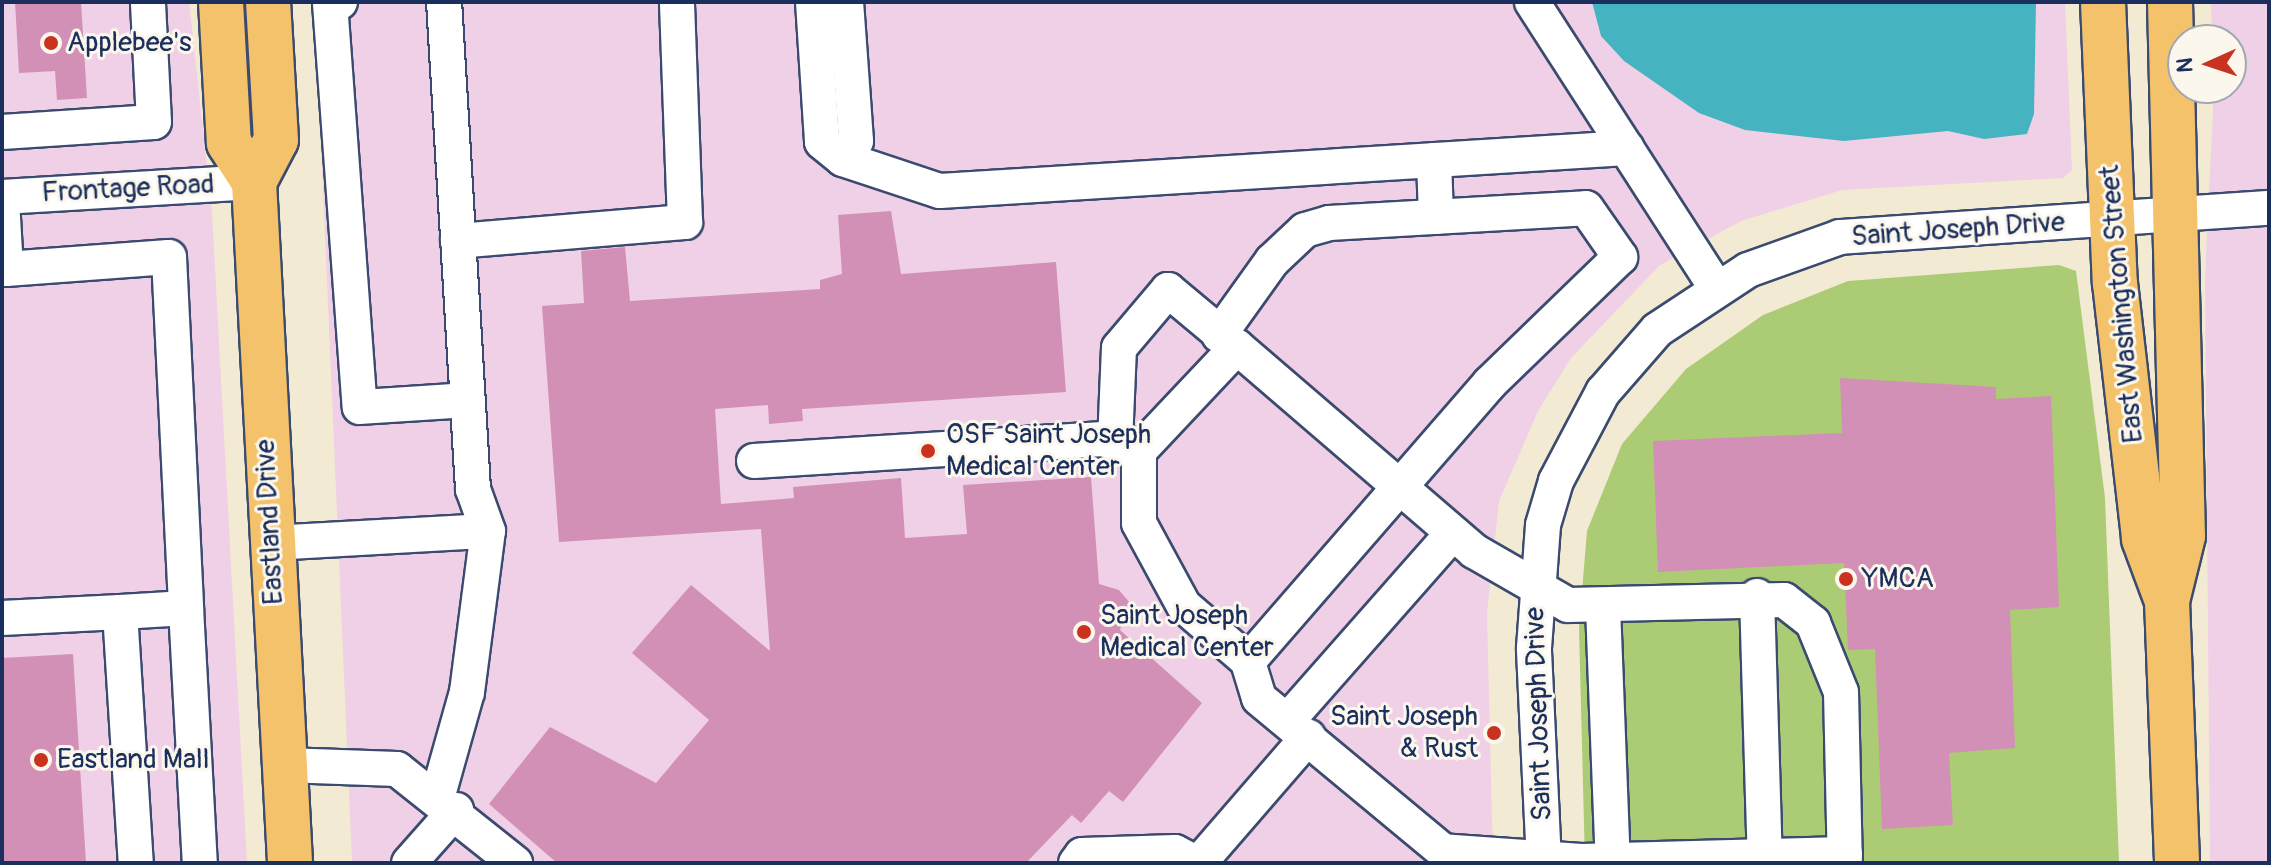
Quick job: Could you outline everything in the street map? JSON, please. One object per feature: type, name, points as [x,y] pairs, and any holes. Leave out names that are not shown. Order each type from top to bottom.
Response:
[{"type":"main road","name":"Eastland Drive","points":[[221,2],[229,143],[254,182],[290,863]]},
{"type":"main road","points":[[254,182],[276,140],[268,2]]},
{"type":"main road","name":"East Washington Street","points":[[2103,2],[2112,220],[2144,539],[2167,601]]},
{"type":"main road","name":"East Washington Street","points":[[2170,2],[2179,212],[2183,536],[2167,601],[2177,863]]},
{"type":"street","points":[[2,132],[154,122],[148,2]]},
{"type":"street","points":[[340,2],[330,3],[360,407],[467,400]]},
{"type":"street","points":[[409,863],[447,803],[467,692],[488,531],[473,489],[444,2]]},
{"type":"street","points":[[458,241],[685,222],[677,2]]},
{"type":"street","points":[[813,2],[822,142],[843,159],[940,191],[1627,148]]},
{"type":"street","points":[[843,159],[856,141],[846,2]]},
{"type":"street","points":[[1532,2],[1716,288]]},
{"type":"street","points":[[1434,160],[1436,217]]},
{"type":"street","name":"Frontage Road","points":[[2,198],[254,182]]},
{"type":"street","points":[[2,198],[6,269],[169,257],[200,863]]},
{"type":"street","points":[[754,461],[1127,447],[1228,341],[1272,261],[1305,230],[1436,217],[1586,208],[1620,257],[1490,383],[1402,490],[1248,661]]},
{"type":"street","name":"Saint Joseph Drive","points":[[1544,860],[1534,588],[1556,481],[1603,392],[1657,330],[1716,288],[1780,255],[1869,232],[2112,220],[2179,212],[2269,208]]},
{"type":"street","points":[[1168,290],[1228,341],[1453,533],[1534,588],[1568,605],[1603,607],[1757,596],[1784,600],[1813,623],[1841,692],[1845,858],[1613,862],[1544,860],[1443,851],[1259,698],[1248,661],[1184,606],[1139,523],[1127,447],[1119,348],[1168,290]]},
{"type":"street","points":[[271,543],[488,531]]},
{"type":"street","points":[[1076,863],[1082,855],[1175,852],[1198,863],[1298,729],[1453,533]]},
{"type":"street","points":[[1757,596],[1765,860]]},
{"type":"street","points":[[1603,607],[1613,862]]},
{"type":"street","points":[[2,618],[186,608]]},
{"type":"street","points":[[120,612],[136,863]]},
{"type":"street","points":[[284,765],[397,769],[447,803],[515,863]]},
{"type":"shaded area","points":[[2,2],[189,2],[212,212],[247,863],[2,863]]},
{"type":"shaded area","name":"OSF Saint Joseph Medical Center","points":[[315,2],[2065,2],[2072,170],[2063,178],[1842,190],[1741,221],[1660,265],[1571,358],[1538,411],[1499,501],[1487,613],[1493,863],[352,863]]},
{"type":"shaded area","points":[[2211,2],[2269,2],[2269,863],[2210,863],[2205,276],[2213,104],[2247,104],[2247,24],[2212,24]]},
{"type":"green space","name":"YMCA","points":[[2059,265],[2076,271],[2105,498],[2119,863],[1585,863],[1579,628],[1587,531],[1622,444],[1686,369],[1763,315],[1848,281]]},
{"type":"water","points":[[1592,2],[2036,2],[2034,114],[2027,134],[1984,139],[1948,131],[1844,141],[1745,130],[1699,113],[1624,61],[1601,36]]},
{"type":"building","name":"Applebee's","points":[[15,2],[81,2],[87,98],[57,100],[55,71],[19,73]]},
{"type":"building","points":[[891,211],[901,274],[1056,262],[1066,392],[802,409],[803,421],[769,424],[768,405],[715,409],[721,504],[794,498],[793,487],[901,478],[905,538],[967,534],[963,485],[1091,477],[1099,584],[1119,590],[1130,603],[1120,630],[1202,703],[1123,802],[1109,791],[1081,823],[1072,815],[1026,863],[557,863],[489,804],[550,727],[656,783],[709,720],[632,653],[691,585],[770,651],[761,529],[559,542],[542,306],[584,303],[581,251],[625,247],[630,301],[820,289],[820,280],[842,274],[838,215]]},
{"type":"building","points":[[1840,378],[1996,387],[1996,399],[2051,396],[2059,607],[2010,610],[2015,748],[1949,753],[1953,825],[1882,829],[1875,649],[1848,650],[1844,563],[1658,572],[1653,441],[1842,433]]},
{"type":"building","name":"Eastland Mall","points":[[73,654],[86,863],[2,863],[2,658]]},
{"type":"place","name":"Applebee's","points":[[51,43]]},
{"type":"place","name":"OSF Saint Joseph Medical Center","points":[[928,451]]},
{"type":"place","name":"YMCA","points":[[1846,579]]},
{"type":"place","name":"Saint Joseph Medical Center","points":[[1084,632]]},
{"type":"place","name":"Saint Joseph & Rust","points":[[1494,733]]},
{"type":"place","name":"Eastland Mall","points":[[41,760]]}]
